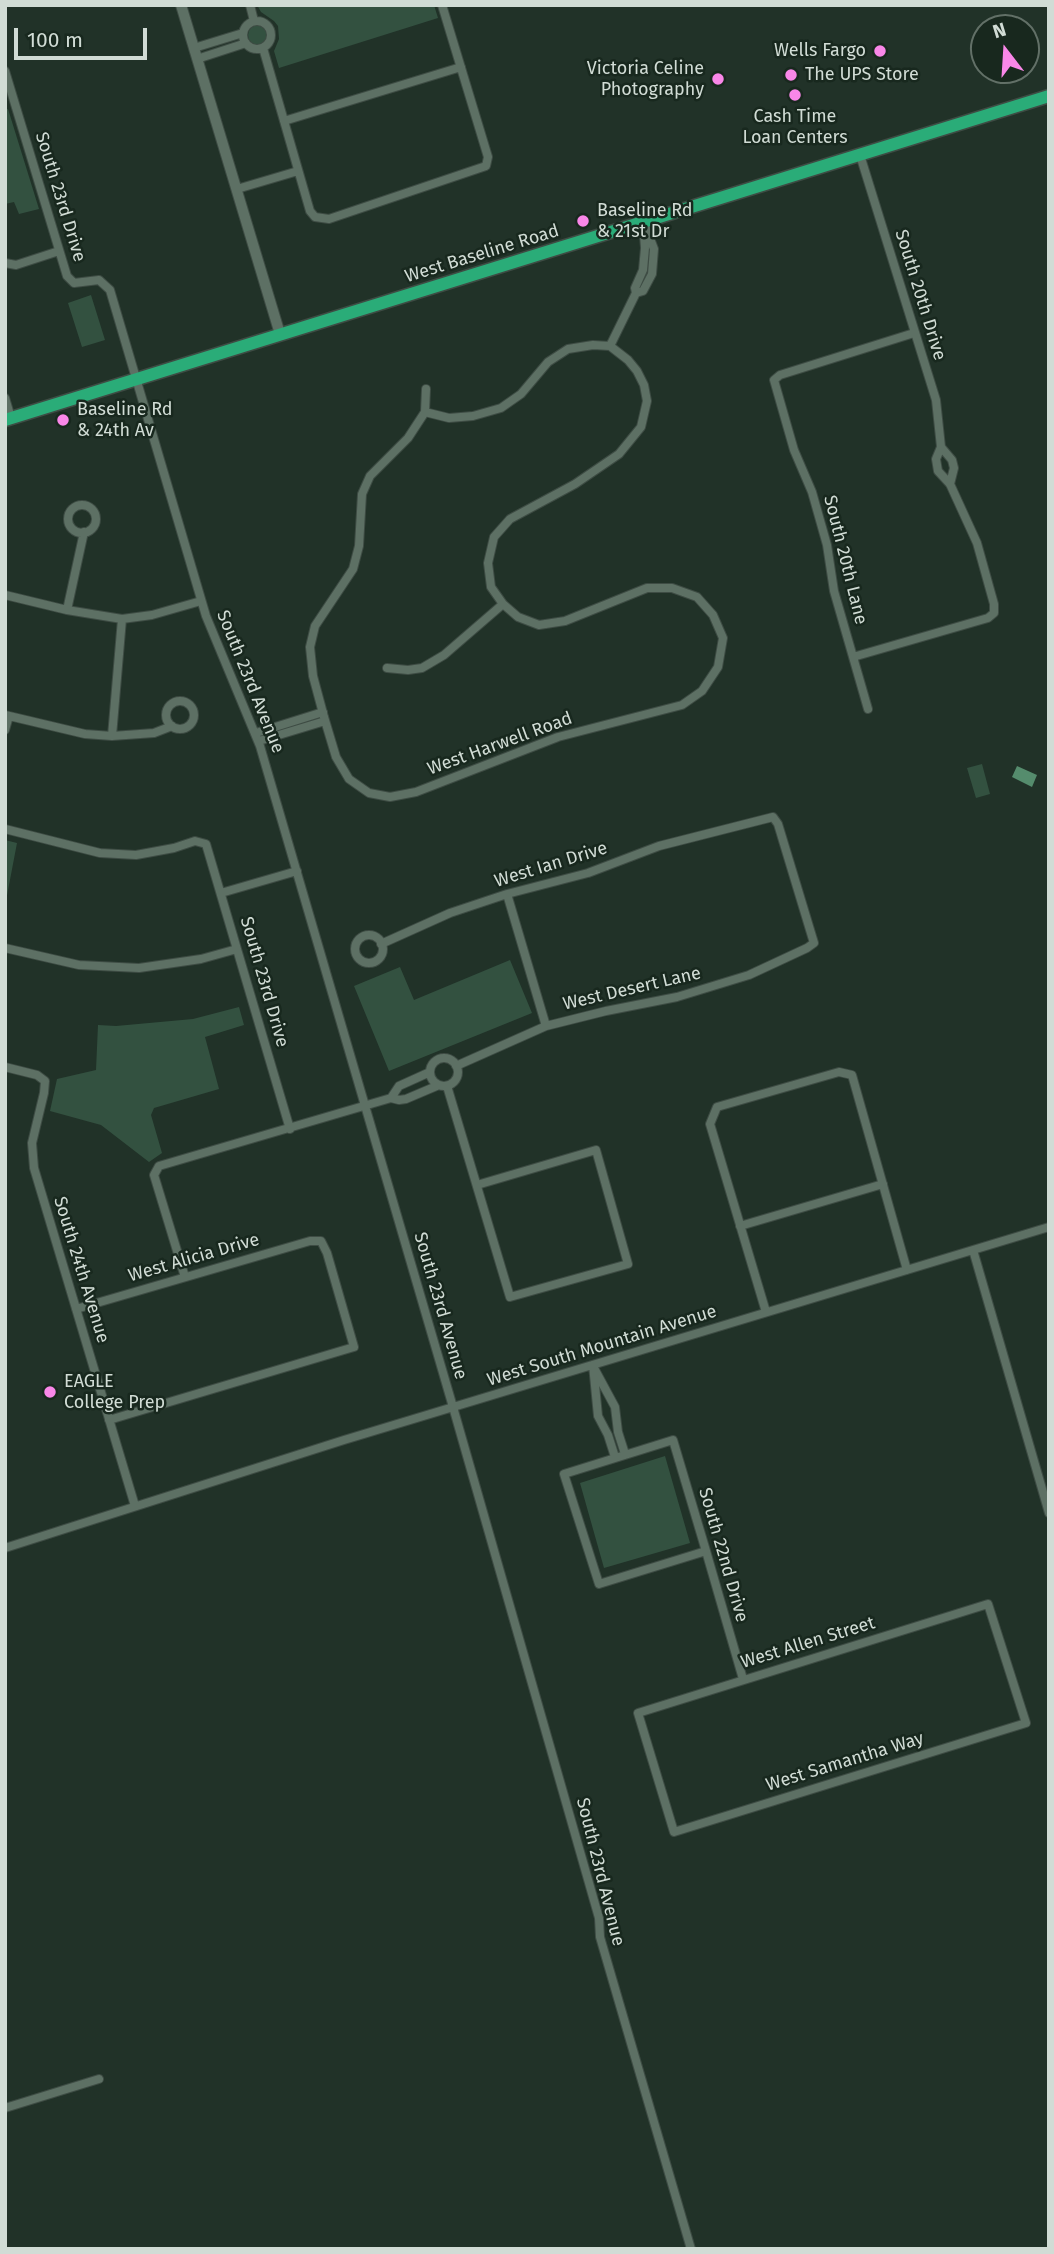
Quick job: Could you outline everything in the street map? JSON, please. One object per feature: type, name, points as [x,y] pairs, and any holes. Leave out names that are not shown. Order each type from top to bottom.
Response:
[{"type":"main road","name":"West Baseline Road","points":[[8,419],[1049,96]]},
{"type":"street","points":[[181,5],[280,334]]},
{"type":"street","points":[[250,5],[254,21]]},
{"type":"street","points":[[263,48],[310,211],[315,217],[329,219],[483,168],[488,162],[442,5]]},
{"type":"street","points":[[254,21],[264,22],[272,33],[270,42],[263,48],[254,49],[246,44],[243,33],[247,25],[254,21]]},
{"type":"street","points":[[195,53],[243,33]]},
{"type":"street","points":[[225,39],[228,49]]},
{"type":"street","points":[[195,53],[246,44]]},
{"type":"street","points":[[284,121],[461,67]]},
{"type":"street","name":"South 23rd Drive","points":[[5,71],[67,276],[73,282],[99,280],[109,287],[137,379]]},
{"type":"street","name":"South 20th Drive","points":[[860,155],[936,400],[942,447],[952,460],[954,468],[950,484]]},
{"type":"street","points":[[237,189],[298,170]]},
{"type":"street","points":[[610,346],[636,293],[635,288],[643,270],[643,222]]},
{"type":"street","points":[[636,293],[643,291],[652,274],[654,249],[643,222]]},
{"type":"street","points":[[5,263],[16,265],[59,251]]},
{"type":"street","points":[[643,270],[652,274]]},
{"type":"street","name":"South 20th Lane","points":[[868,709],[834,591],[827,545],[816,505],[794,450],[774,380],[780,375],[914,333]]},
{"type":"street","points":[[387,668],[422,668],[443,655],[503,604],[491,587],[488,563],[494,537],[510,519],[575,484],[619,454],[641,427],[647,401],[644,385],[637,371],[610,346],[593,345],[568,349],[548,362],[521,394],[501,408],[473,416],[449,418],[425,412]]},
{"type":"street","name":"South 23rd Avenue","points":[[137,379],[201,601],[223,661],[257,737],[297,871],[600,1918],[600,1937],[691,2249]]},
{"type":"street","points":[[257,737],[324,717],[310,647],[315,626],[353,569],[359,546],[362,494],[370,476],[408,438],[425,412],[426,389]]},
{"type":"street","points":[[5,398],[8,419]]},
{"type":"street","name":"South 20th Drive","points":[[853,657],[988,618],[994,613],[994,604],[977,543],[950,484],[936,466],[936,459],[942,447]]},
{"type":"street","points":[[67,610],[84,532]]},
{"type":"street","name":"West Harwell Road","points":[[324,717],[336,757],[349,779],[369,793],[390,797],[416,792],[558,737],[682,705],[702,691],[718,667],[723,638],[713,615],[697,597],[672,588],[647,588],[565,621],[539,625],[518,617],[503,604]]},
{"type":"street","points":[[5,595],[67,610],[122,619],[152,615],[201,601]]},
{"type":"street","points":[[112,736],[122,619]]},
{"type":"street","points":[[5,730],[7,715],[85,734],[112,736],[154,733],[172,726]]},
{"type":"street","name":"West Ian Drive","points":[[381,944],[450,913],[507,894],[588,873],[659,846],[774,817],[814,943]]},
{"type":"street","name":"South 23rd Drive","points":[[5,829],[100,853],[136,855],[195,841],[206,844],[290,1129]]},
{"type":"street","points":[[221,893],[297,871]]},
{"type":"street","points":[[507,894],[546,1026]]},
{"type":"street","name":"West Desert Lane","points":[[456,1066],[546,1026],[677,997],[749,975],[814,943]]},
{"type":"street","points":[[5,948],[79,965],[139,968],[201,959],[237,949]]},
{"type":"street","points":[[185,1278],[154,1175],[159,1166],[391,1098],[399,1100],[443,1085],[457,1077],[456,1066],[449,1060],[441,1059],[433,1064],[430,1072],[432,1080],[443,1085],[477,1185],[510,1297],[628,1264],[596,1150],[477,1185]]},
{"type":"street","name":"South 24th Avenue","points":[[5,1068],[37,1075],[44,1081],[32,1155],[135,1506]]},
{"type":"street","points":[[391,1098],[394,1091],[430,1072]]},
{"type":"street","points":[[766,1312],[710,1124],[717,1107],[839,1072],[852,1074],[907,1270]]},
{"type":"street","points":[[411,1080],[416,1095]]},
{"type":"street","points":[[740,1226],[883,1184]]},
{"type":"street","name":"West South Mountain Avenue","points":[[5,1548],[453,1407],[1049,1227]]},
{"type":"street","name":"West Alicia Drive","points":[[76,1309],[310,1241],[321,1241],[354,1347],[109,1420]]},
{"type":"street","points":[[974,1250],[1049,1513]]},
{"type":"street","points":[[593,1365],[615,1407],[618,1432],[625,1454],[564,1474],[599,1584],[706,1551]]},
{"type":"street","points":[[593,1365],[598,1416],[615,1457]]},
{"type":"street","name":"South 22nd Drive","points":[[625,1454],[673,1440],[743,1679]]},
{"type":"street","name":"West Allen Street","points":[[674,1832],[638,1713],[743,1679],[988,1604],[1026,1723]]},
{"type":"street","name":"West Samantha Way","points":[[674,1832],[1026,1723]]},
{"type":"street","points":[[5,2108],[99,2079]]},
{"type":"shaded area","points":[[257,5],[434,5],[438,18],[279,68],[274,51],[279,39],[278,26],[261,12]]},
{"type":"shaded area","points":[[258,25],[265,28],[268,35],[265,42],[258,45],[251,42],[248,35],[251,28]]},
{"type":"shaded area","points":[[8,109],[39,209],[19,214],[14,202],[5,204],[5,110]]},
{"type":"shaded area","points":[[91,295],[105,340],[82,347],[68,303]]},
{"type":"shaded area","points":[[982,764],[990,794],[976,798],[967,768]]},
{"type":"shaded area","points":[[1017,766],[1037,775],[1032,787],[1012,777]]},
{"type":"shaded area","points":[[5,840],[17,843],[5,906]]},
{"type":"shaded area","points":[[510,960],[532,1013],[389,1071],[354,986],[400,967],[414,1000]]},
{"type":"shaded area","points":[[239,1007],[244,1025],[205,1037],[219,1089],[154,1108],[151,1115],[162,1153],[149,1162],[101,1125],[50,1111],[57,1079],[96,1070],[98,1025],[116,1026],[193,1019]]},
{"type":"shaded area","points":[[665,1456],[690,1543],[604,1568],[580,1483]]},
{"type":"place","name":"Wells Fargo","points":[[880,51]]},
{"type":"place","name":"The UPS Store","points":[[791,75]]},
{"type":"place","name":"Victoria Celine Photography","points":[[718,79]]},
{"type":"place","name":"Cash Time Loan Centers","points":[[795,95]]},
{"type":"place","name":"Baseline Rd & 21st Dr","points":[[583,221]]},
{"type":"place","name":"Baseline Rd & 24th Av","points":[[63,420]]},
{"type":"place","name":"EAGLE College Prep","points":[[50,1392]]}]
